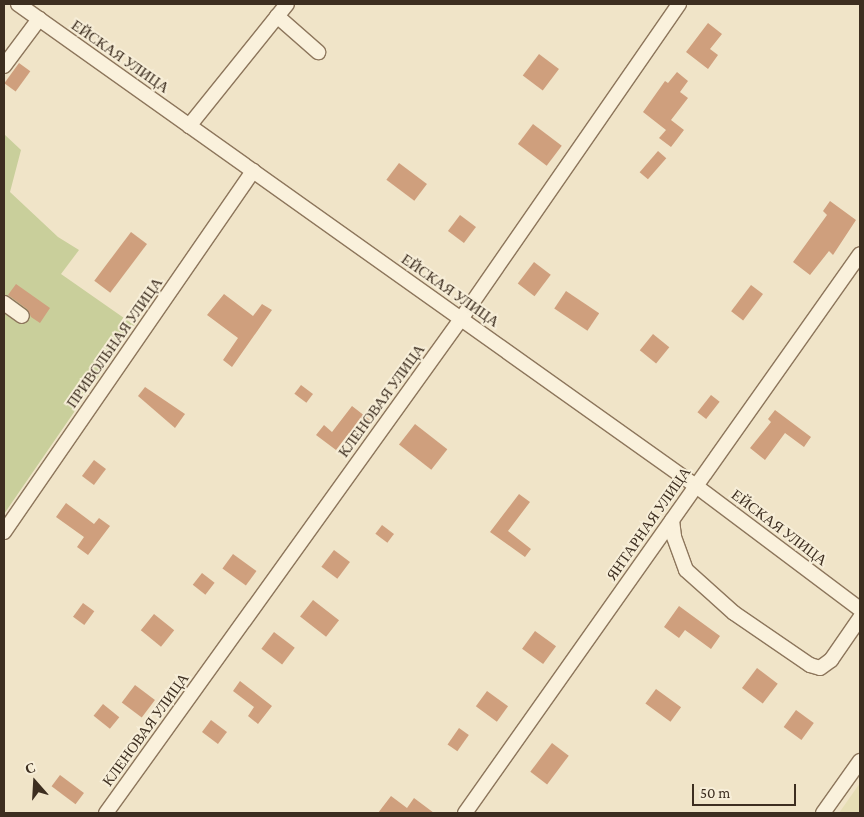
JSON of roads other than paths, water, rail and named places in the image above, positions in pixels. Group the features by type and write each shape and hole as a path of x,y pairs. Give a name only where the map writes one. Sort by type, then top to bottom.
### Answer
{"street":[{"name":"ЕЙСКАЯ УЛИЦА","path":"18,4 696,486 860,609"},
{"path":"188,126 287,4"},
{"name":"КЛЕНОВАЯ УЛИЦА","path":"106,813 461,319 679,4"},
{"path":"278,16 318,52"},
{"path":"4,66 39,19"},
{"name":"ПРИВОЛЬНАЯ УЛИЦА","path":"4,532 253,171"},
{"name":"ЯНТАРНАЯ УЛИЦА","path":"465,813 860,254"},
{"path":"4,303 22,316"},
{"path":"672,520 674,537 686,570 734,613 810,665 820,668 831,660 860,618"},
{"path":"823,813 860,761"}]}
